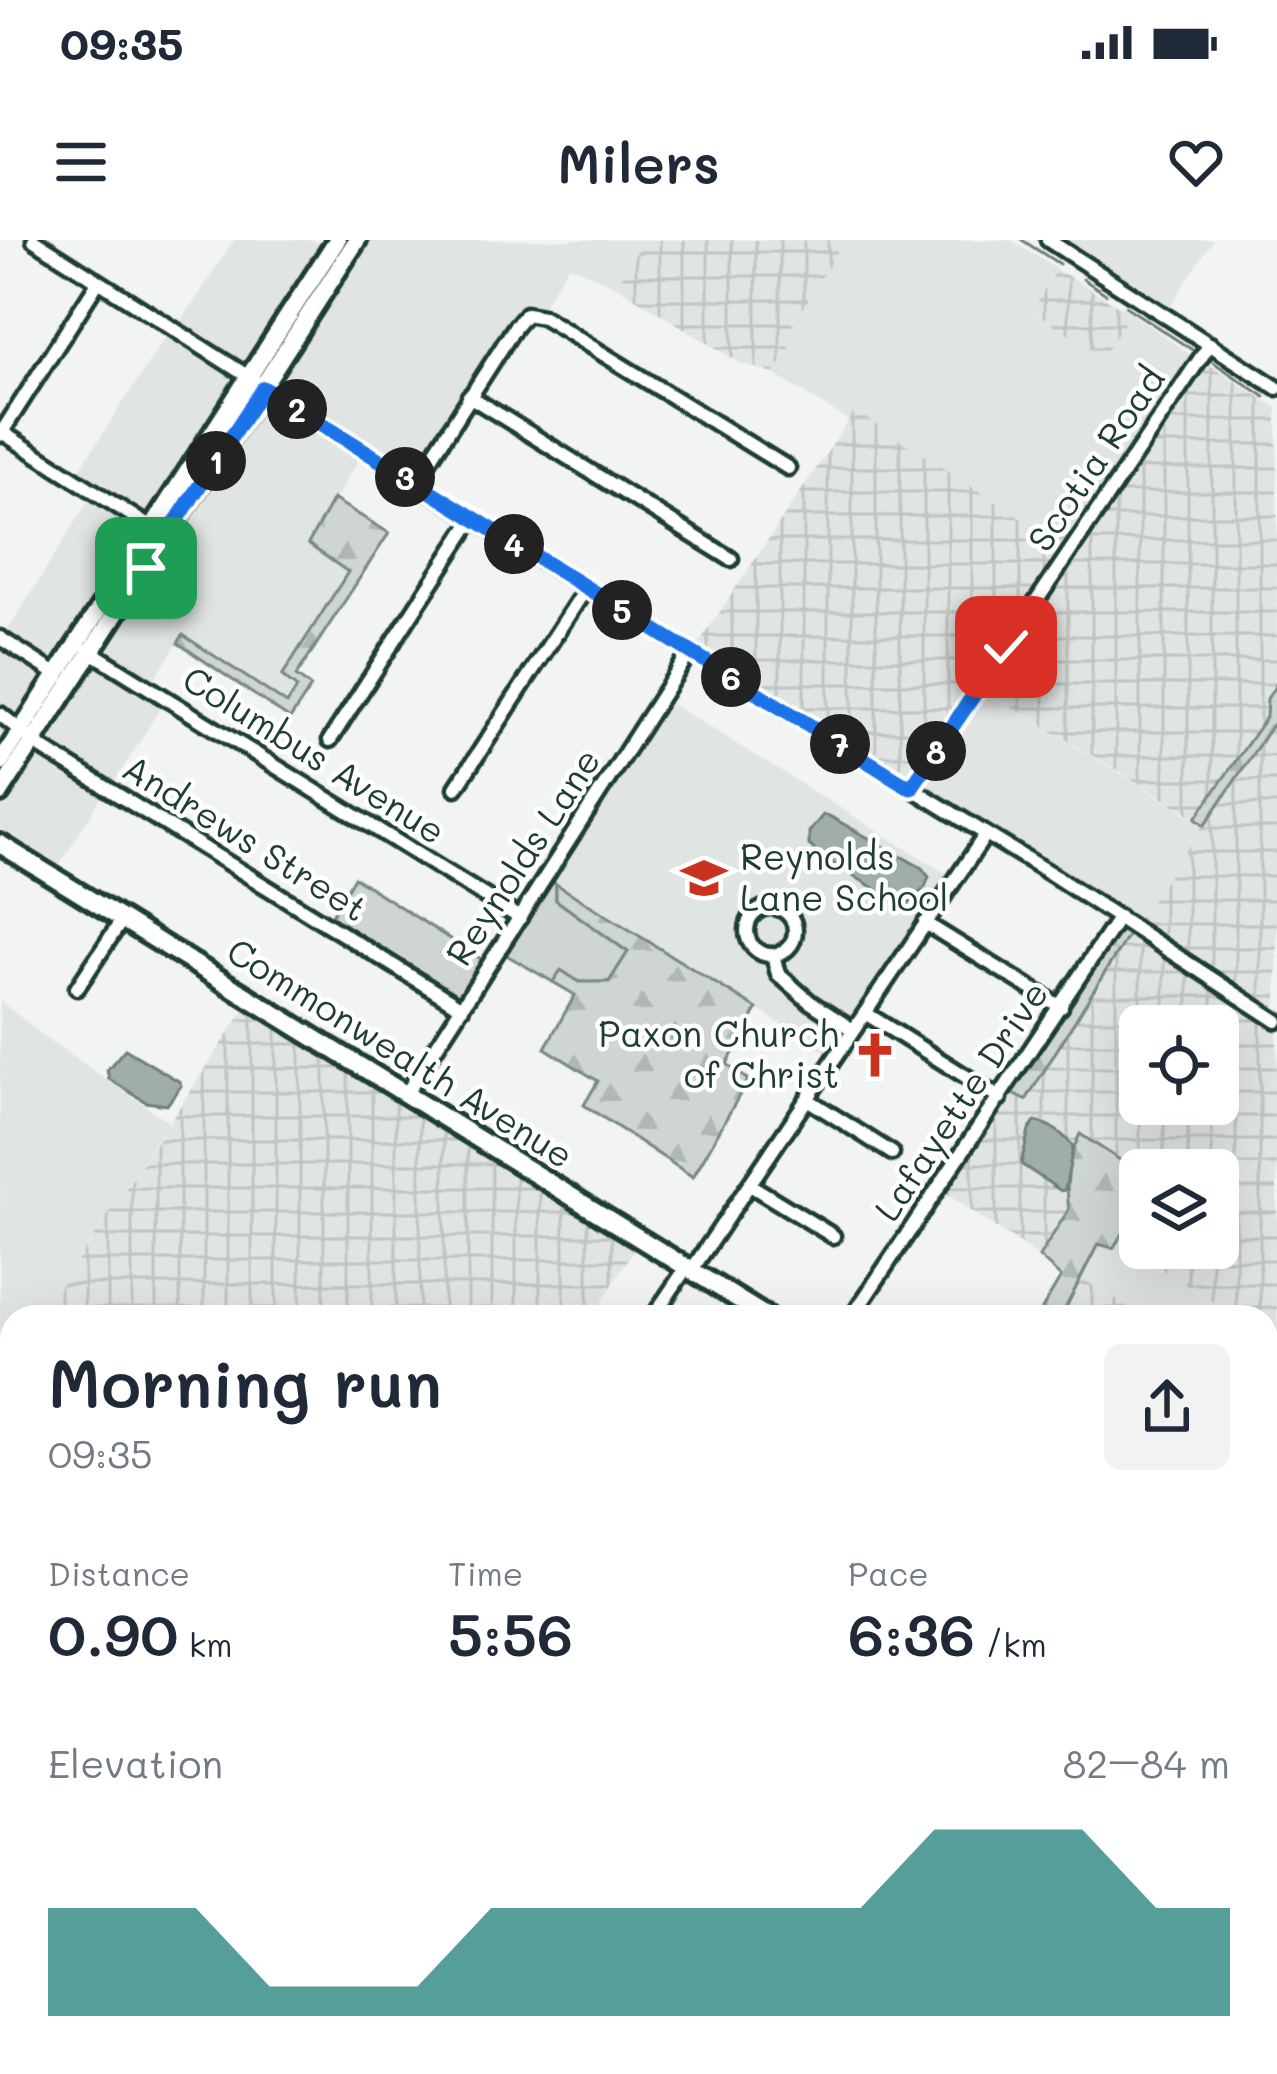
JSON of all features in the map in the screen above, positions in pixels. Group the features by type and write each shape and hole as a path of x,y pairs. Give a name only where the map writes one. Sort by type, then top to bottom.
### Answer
{"main road":[{"path":"256,384 337,240"},
{"path":"0,793 28,735 64,679 256,384 357,240"},
{"path":"0,763 28,735"},
{"name":"Commonwealth Avenue","path":"0,844 748,1305"}],"street":[{"path":"34,240 256,384 1119,917 1277,1021"},
{"path":"1048,240 1277,388"},
{"path":"98,282 1,433 159,533"},
{"path":"415,483 526,314 543,317 788,469"},
{"name":"Scotia Road","path":"911,788 1210,344"},
{"path":"469,396 730,559"},
{"path":"330,740 473,519"},
{"path":"456,788 586,588"},
{"path":"0,638 64,679"},
{"name":"Columbus Avenue","path":"85,648 520,918"},
{"name":"Reynolds Lane","path":"406,1094 690,652"},
{"name":"Andrews Street","path":"0,714 462,1008"},
{"path":"662,1305 750,1185 986,834"},
{"name":"Lafayette Drive","path":"860,1305 1119,917"},
{"path":"77,988 122,920"},
{"path":"925,923 1060,1006"},
{"path":"773,955 778,974 853,1030"},
{"path":"865,1013 1000,1098"},
{"path":"807,1099 892,1153"},
{"path":"750,1185 833,1236"}],"shaded area":[{"path":"234,240 314,240 325,247 244,368 178,327"},
{"path":"367,240 644,240 616,286 569,265 540,310 524,309 428,451 409,467 400,467 276,386"},
{"path":"644,240 844,240 793,325 801,330 774,374 740,363 616,286"},
{"path":"844,240 1011,240 1056,269 1032,310 1103,355 1131,313 1195,358 1072,543 1033,520 1029,524 855,412 849,421 774,374 801,331 792,325"},
{"path":"1057,240 1213,240 1168,310"},
{"path":"1056,269 1131,313 1103,356 1032,310"},
{"path":"169,332 237,383 0,750 0,633 5,635 96,489 76,475"},
{"path":"1204,361 1277,408 1277,683 1267,699 1266,717 1196,818 983,690"},
{"path":"271,401 362,454 309,544 349,572 283,676 298,688 287,705 184,635 150,684 107,656 105,647 265,402"},
{"path":"855,411 1029,523 1032,520 1072,543 923,761 906,775 694,650"},
{"path":"97,665 164,702 112,786 48,744 47,737"},
{"path":"983,690 1205,825 1136,923 923,786 922,780"},
{"name":"Reynolds Lane School","path":"665,700 952,877 832,1056 549,879","holes":["818,819 902,904 825,859 807,839"]},
{"path":"1272,725 1277,728 1277,1006 1272,1010 1136,923"},
{"path":"41,755 105,791 59,866 0,829 0,809 34,757"},
{"path":"823,815 922,868 929,877 925,887 908,905 901,904 825,859 809,845 809,832"},
{"path":"1131,930 1277,1025 1277,1305 1217,1305 1161,1269 1239,1269 1239,1149 1119,1149 1119,1159 1081,1135 1073,1147 1042,1122 1035,1122 1021,1164 1065,1190 1069,1209 1039,1257 943,1192 1009,1092 1027,1099"},
{"path":"0,1001 169,1122 48,1305 0,1305"},
{"path":"247,1006 636,1246 600,1305 48,1305"},
{"path":"125,1049 180,1082 167,1105 146,1102 109,1079 107,1070"},
{"path":"1035,1122 1056,1130 1073,1147 1065,1190 1021,1164"},
{"path":"1119,1242 1119,1269 1161,1269 1217,1305 1126,1305 1081,1278 1098,1244 1113,1248"},
{"path":"1081,1278 1126,1305 1067,1305"}],"green space":[{"path":"333,499 389,533 296,676 311,687 290,719 178,643 183,635 287,704 297,688 282,676 348,572 308,544"},
{"path":"1277,683 1277,728 1272,725 1205,825 1196,818 1266,717 1267,699"},
{"path":"354,877 487,963 464,998 329,920"},
{"path":"549,879 556,884 556,900 628,952 609,982 579,982 561,971 553,982 503,953"},
{"path":"556,884 757,1009 727,1064 748,1080 693,1177 584,1105 598,1081 545,1048 575,995 553,982 561,970 579,982 609,982 628,952 556,900"},
{"path":"1117,929 1128,935 1026,1100 1009,1092 1112,932"},
{"path":"1080,1134 1119,1159 1119,1239 1113,1248 1098,1244 1067,1305 1044,1305 1061,1277 1039,1257 1069,1209 1068,1171"}],"waterway":[{"path":"1022,240 1059,264"},
{"path":"1083,279 1106,294"},
{"path":"1125,306 1194,351"},
{"path":"1210,360 1265,397"}],"place":[{"name":"Reynolds Lane School","path":"704,878"},
{"name":"Paxon Church of Christ","path":"875,1055"}],"route":[{"path":"146,568 263,388 911,788 1006,647"}]}
